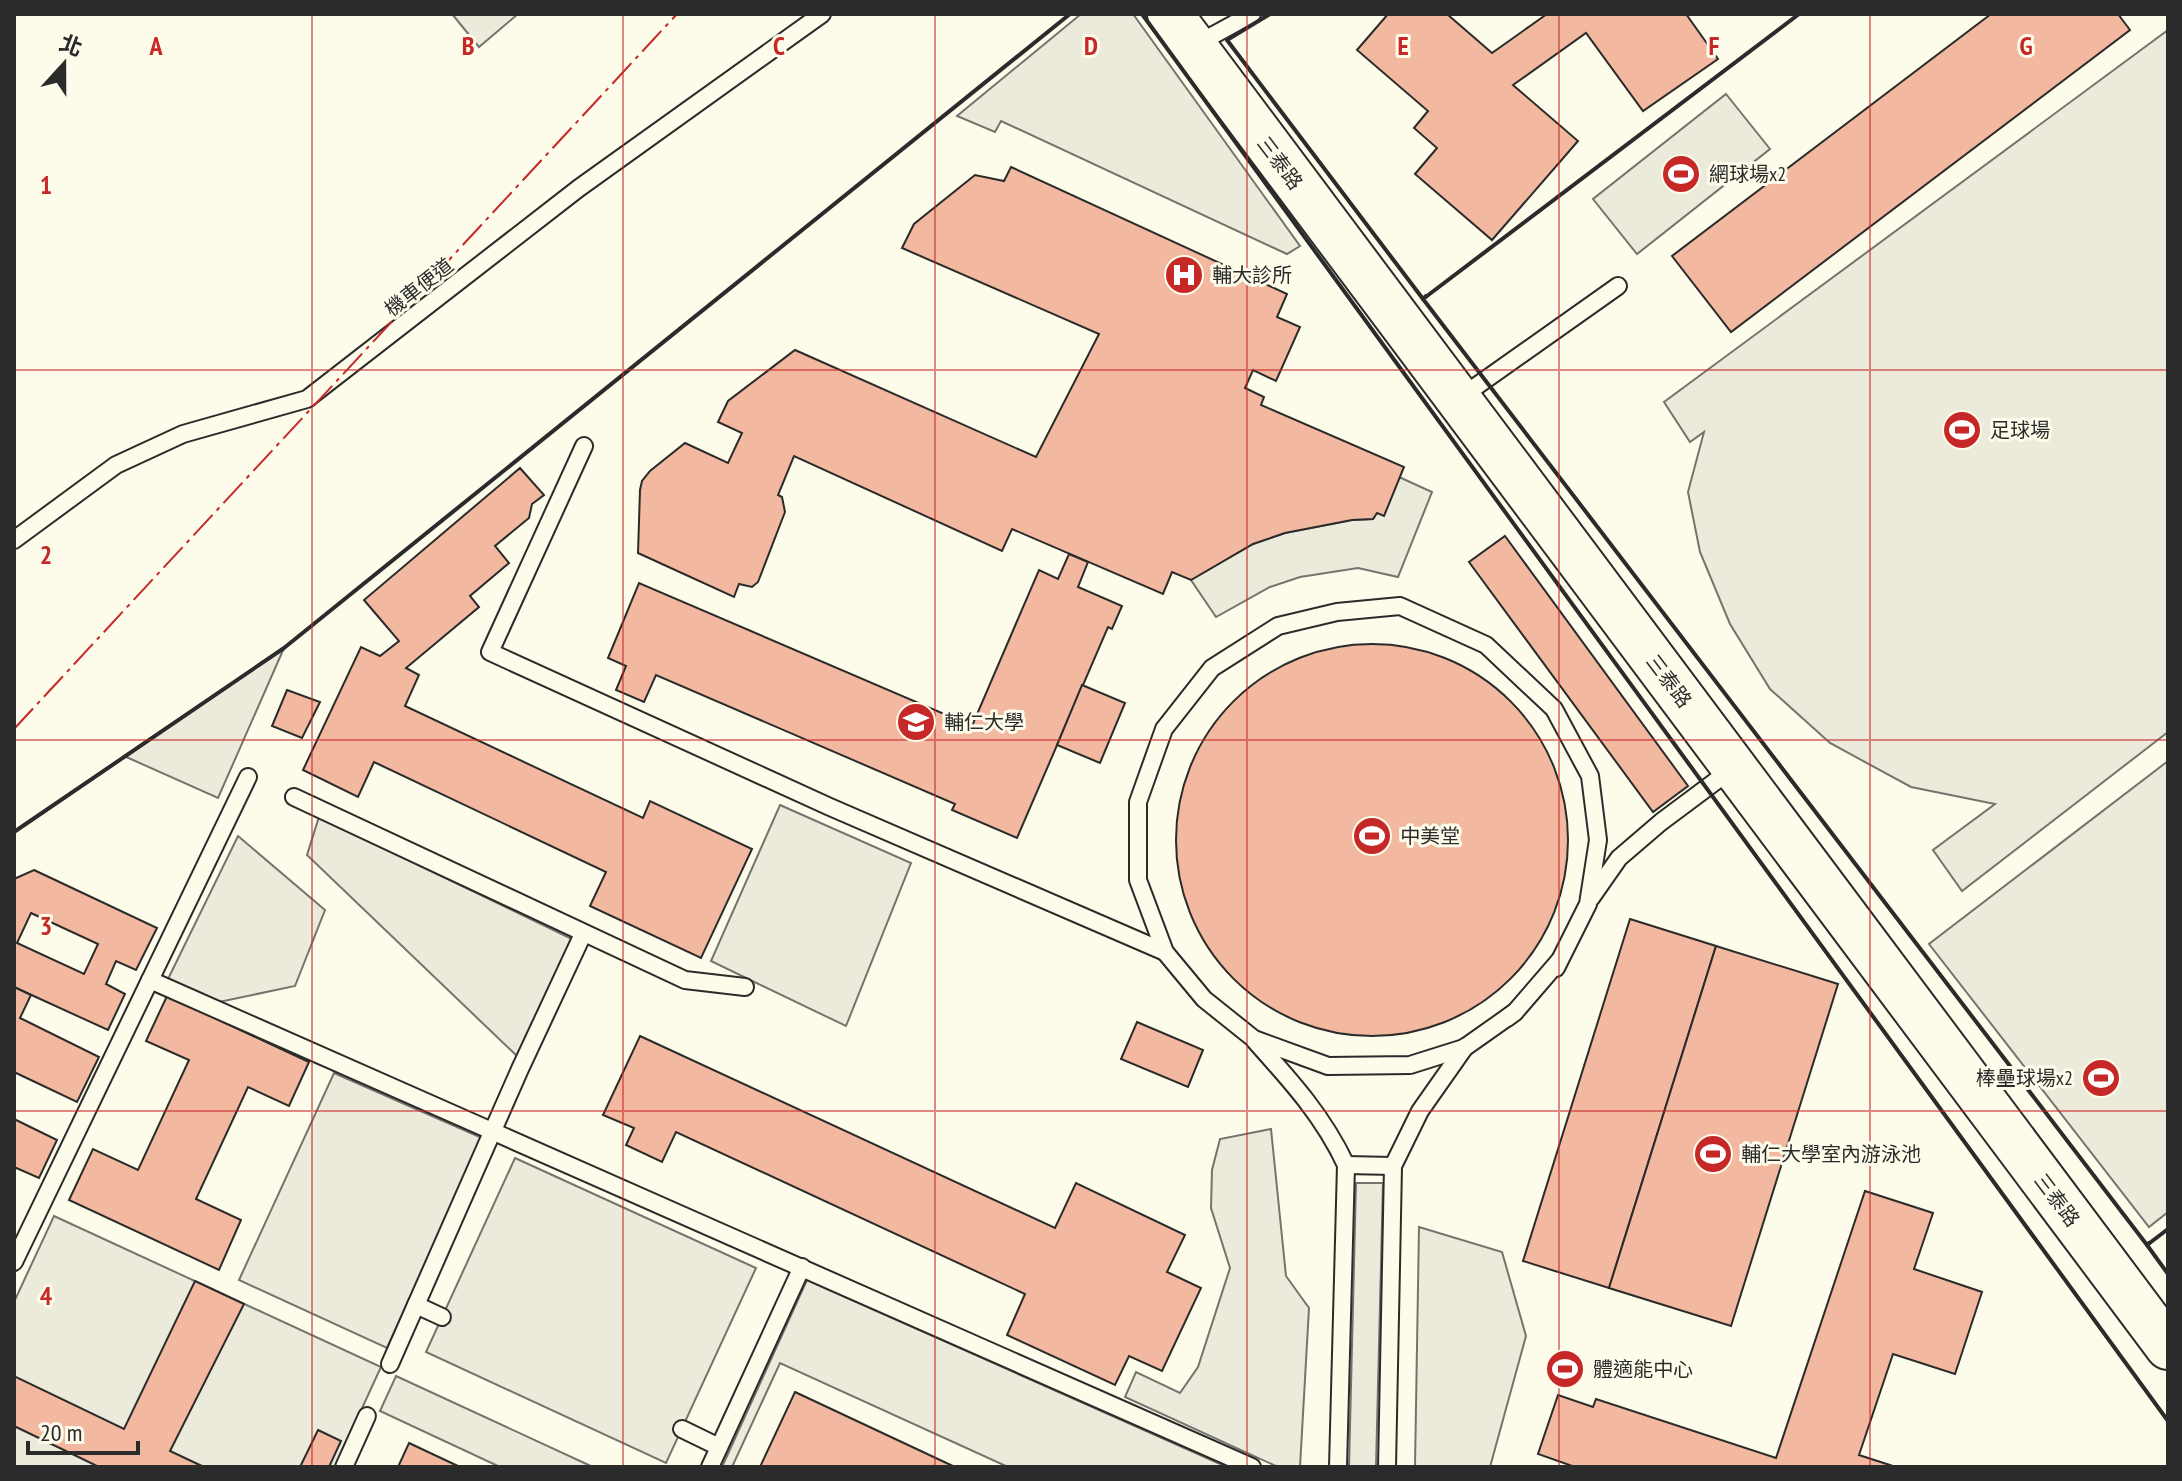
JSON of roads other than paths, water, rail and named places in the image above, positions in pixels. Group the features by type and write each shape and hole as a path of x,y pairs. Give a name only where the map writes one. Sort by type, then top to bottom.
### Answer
{"street":[{"name":"三泰路","path":"1182,30 2168,1347"}],"lane":[{"name":"機車便道","path":"14,540 116,465 183,434 307,399 579,188 822,14"},
{"path":"1182,30 1252,14"},
{"path":"1459,398 1618,286"},
{"path":"584,446 490,652 830,807 1165,952"},
{"path":"1338,1467 1346,1165 1335,1141 1307,1099 1254,1039 1204,999 1165,952 1138,880 1138,802 1164,729 1212,668 1278,626 1337,612 1400,606 1486,645 1554,709 1590,776 1598,840 1588,904"},
{"path":"1254,1039 1328,1066 1410,1065 1464,1048 1515,1012 1556,968 1588,904 1619,858 1661,822 1734,768"},
{"path":"14,1262 248,777"},
{"path":"294,797 685,980 745,987"},
{"path":"822,823 830,807"},
{"path":"871,845 878,828"},
{"path":"390,1364 583,934"},
{"path":"150,980 493,1131 592,1184 679,1223 802,1267 1252,1467"},
{"path":"1387,1467 1393,1166 1420,1111 1464,1048"},
{"path":"1346,1165 1393,1166"},
{"path":"710,1467 802,1267"},
{"path":"416,1305 442,1317"},
{"path":"344,1467 367,1416"},
{"path":"682,1429 719,1447"}],"place":[{"name":"網球場x2","path":"1681,174"},
{"name":"輔大診所","path":"1184,275"},
{"name":"足球場","path":"1962,430"},
{"name":"輔仁大學","path":"916,722"},
{"name":"中美堂","path":"1372,836"},
{"name":"棒壘球場x2","path":"2101,1078"},
{"name":"輔仁大學室內游泳池","path":"1713,1154"},
{"name":"體適能中心","path":"1565,1369"}]}
